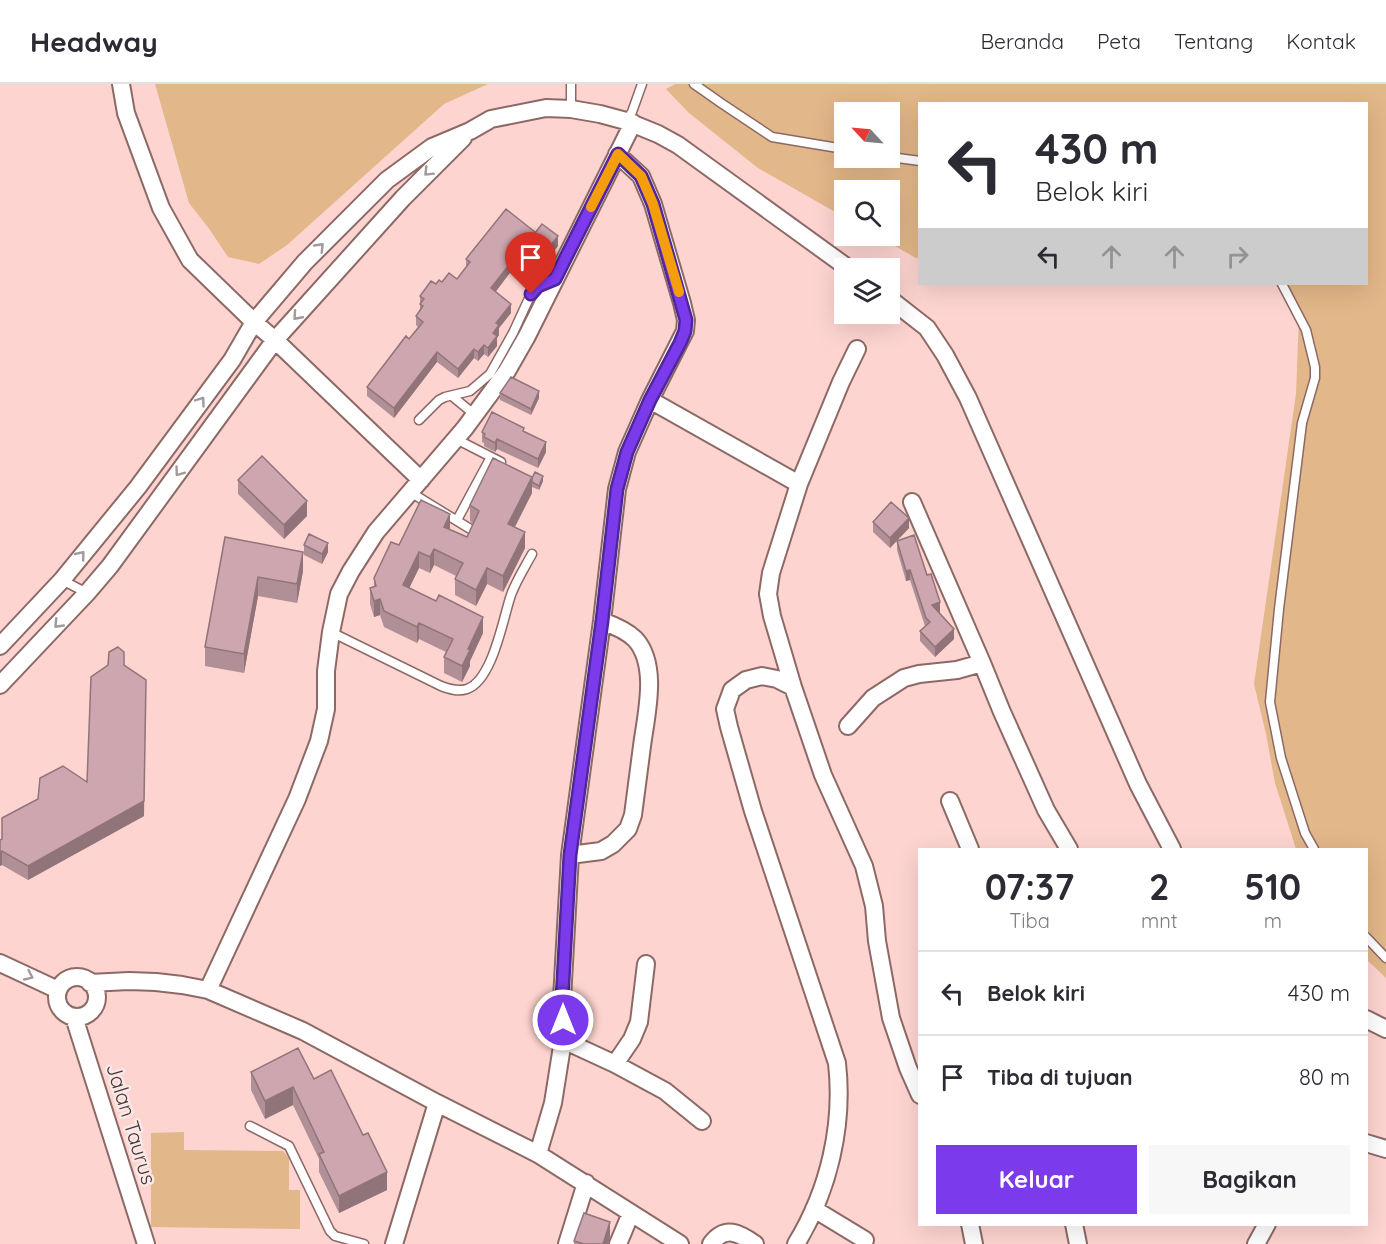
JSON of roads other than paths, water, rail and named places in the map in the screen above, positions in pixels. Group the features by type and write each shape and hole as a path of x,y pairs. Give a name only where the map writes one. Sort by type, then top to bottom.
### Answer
{"street":[{"path":"121,84 126,113 161,208 190,260 275,340 415,486"},
{"path":"0,646 62,580 138,487 232,360 254,322 305,262 387,180 432,147 470,131 491,119 546,108 571,109 629,122 678,145 834,258"},
{"path":"208,990 297,799 319,741 326,709 326,671 331,632 339,594 376,532 456,439 507,371 618,154 629,122"},
{"path":"2,678 87,593 117,557 275,340 403,198 470,131"},
{"path":"538,1154 553,1103 563,1040 562,999 570,855 602,621 617,489 627,452 650,400 680,343 685,331 686,320 653,204 641,176 618,154"},
{"path":"900,306 927,328 945,355 968,399 1138,784 1171,848"},
{"path":"857,349 799,484 771,573 768,594 772,616 793,687 824,775 864,866 874,906 891,1018 918,1090"},
{"path":"650,400 799,484"},
{"path":"912,502 1046,810 1068,848"},
{"path":"570,855 601,851 613,844 628,830 633,815 649,694 648,666 642,649 634,638 622,629 602,621"},
{"path":"848,726 873,698 904,678 957,670 982,663"},
{"path":"793,687 777,679 762,676 746,680 732,690 725,709 753,811 837,1063 839,1099 834,1143 822,1192 796,1244"},
{"path":"950,801 970,848"},
{"path":"0,963 58,990"},
{"path":"615,1064 634,1035 639,1022 646,964"},
{"path":"75,977 85,979 96,993 95,1006 86,1015 74,1017 67,1015 58,1004 58,990 66,980 75,977"},
{"path":"90,983 156,982 208,990 303,1031 538,1154 680,1244"},
{"name":"Jalan Taurus","path":"74,1017 146,1244"},
{"path":"1368,1020 1386,1029"},
{"path":"563,1040 665,1091 702,1121"},
{"path":"394,1244 437,1103"},
{"path":"1368,1144 1386,1149"},
{"path":"567,1244 586,1183"},
{"path":"814,1209 865,1240"},
{"path":"618,1244 631,1212"},
{"path":"970,1226 974,1244"},
{"path":"1074,1226 1078,1244"},
{"path":"1256,1244 1266,1226"},
{"path":"711,1244 721,1234 732,1233 742,1235 755,1244"}],"lane":[{"path":"571,84 571,109"},
{"path":"629,122 642,84"},
{"path":"694,84 772,137 834,147"},
{"path":"900,158 918,161"},
{"path":"419,420 439,400 470,392 490,374 531,294 538,286 555,279"},
{"path":"1283,285 1306,330 1315,367 1315,378 1302,423 1292,495 1270,702 1281,758 1305,833 1313,848"},
{"path":"452,396 475,415"},
{"path":"456,439 510,467"},
{"path":"456,520 491,457"},
{"path":"415,486 456,520 472,530"},
{"path":"331,632 441,686 454,690 468,688 479,681 500,639 510,597 532,554"},
{"path":"62,580 87,593"},
{"path":"1368,939 1386,958"},
{"path":"250,1126 289,1146 330,1232 364,1244"}]}
